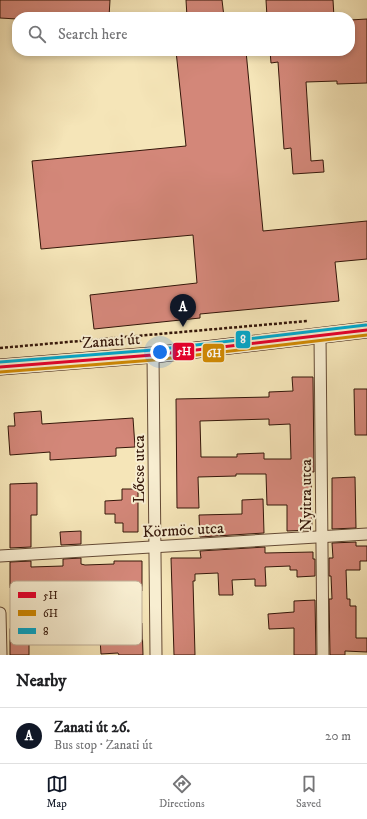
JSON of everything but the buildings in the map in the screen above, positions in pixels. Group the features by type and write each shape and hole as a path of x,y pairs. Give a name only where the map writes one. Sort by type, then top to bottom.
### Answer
{"street":[{"name":"Zanati út","path":"0,367 153,355 367,330"},
{"name":"Nyitra utca","path":"320,336 323,655"},
{"name":"Lőcse utca","path":"153,355 156,655"},
{"name":"Körmöc utca","path":"0,556 367,534"},
{"path":"0,613 1,655"}],"path":[{"path":"0,348 312,321"}],"transit line":[{"name":"8","path":"0,362 153,350 366,325"},
{"name":"5H","path":"0,367 153,355 367,330"},
{"name":"6H","path":"0,372 154,360 367,335"}],"place":[{"name":"Zanati út 26.","path":"183,327"}]}
